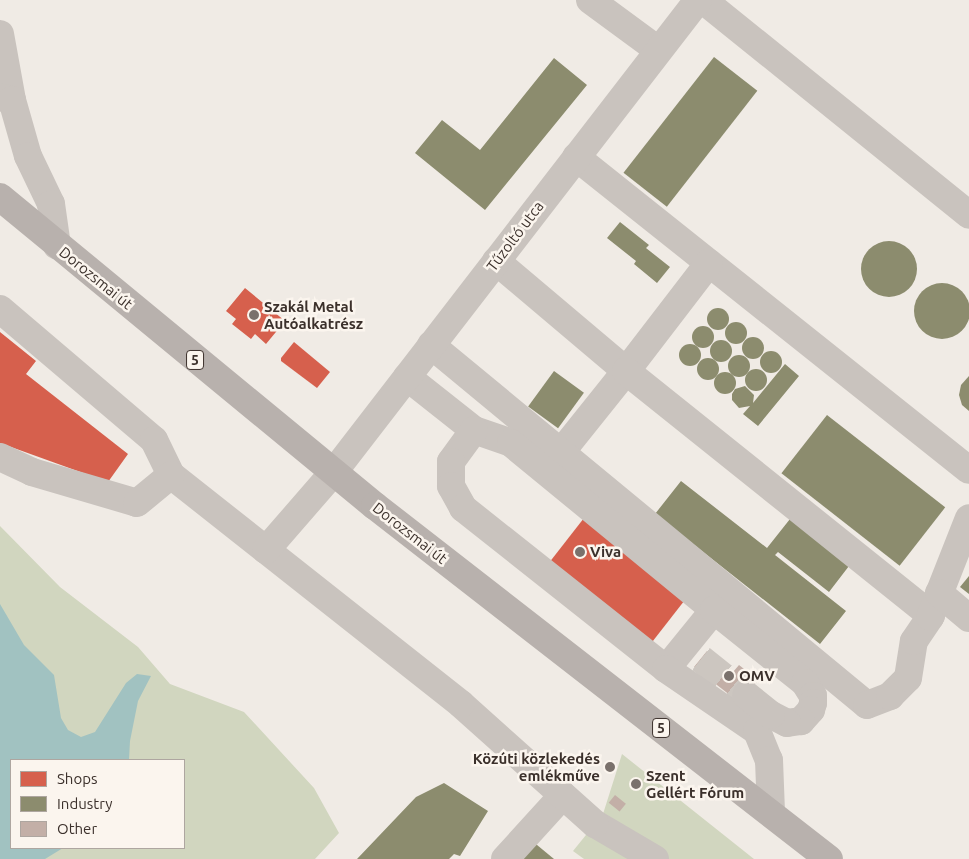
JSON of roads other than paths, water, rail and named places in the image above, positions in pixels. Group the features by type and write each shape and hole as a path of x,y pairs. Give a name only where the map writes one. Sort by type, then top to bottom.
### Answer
{"main road":[{"name":"Dorozsmai út","path":"0,197 333,473 829,859"}],"street":[{"path":"590,0 658,50"},
{"name":"Tűzoltó utca","path":"266,550 333,473 698,0"},
{"path":"703,0 969,215"},
{"path":"0,34 8,115 51,204 58,246"},
{"path":"576,157 969,470"},
{"path":"496,261 626,371 935,604 969,618"},
{"path":"561,452 709,263"},
{"path":"0,309 154,440 171,475 461,704 595,824 656,859"},
{"path":"431,345 867,706 890,696 908,678 914,641 935,604 969,518"},
{"path":"407,377 474,430 511,443 805,683 813,696 813,703 811,710 801,721 787,723 771,715 746,695"},
{"path":"474,430 451,462 450,486 463,508 666,670 757,731 769,760 771,813"},
{"path":"0,457 32,472 137,503 171,475"},
{"path":"666,670 693,653 714,610"},
{"path":"505,859 563,795"}],"water":[{"path":"0,604 24,645 54,675 61,718 68,730 81,737 95,732 126,683 137,674 151,676 138,701 130,741 129,759 10,759 10,849 61,849 45,859 0,859"}],"tunnel":[{"path":"701,659 746,695"}],"place":[{"name":"Szakál Metal Autóalkatrész","path":"254,315"},
{"name":"Viva","path":"580,552"},
{"name":"OMV","path":"729,676"},
{"name":"Közúti közlekedés emlékműve","path":"610,767"},
{"name":"Szent Gellért Fórum","path":"636,784"}]}
